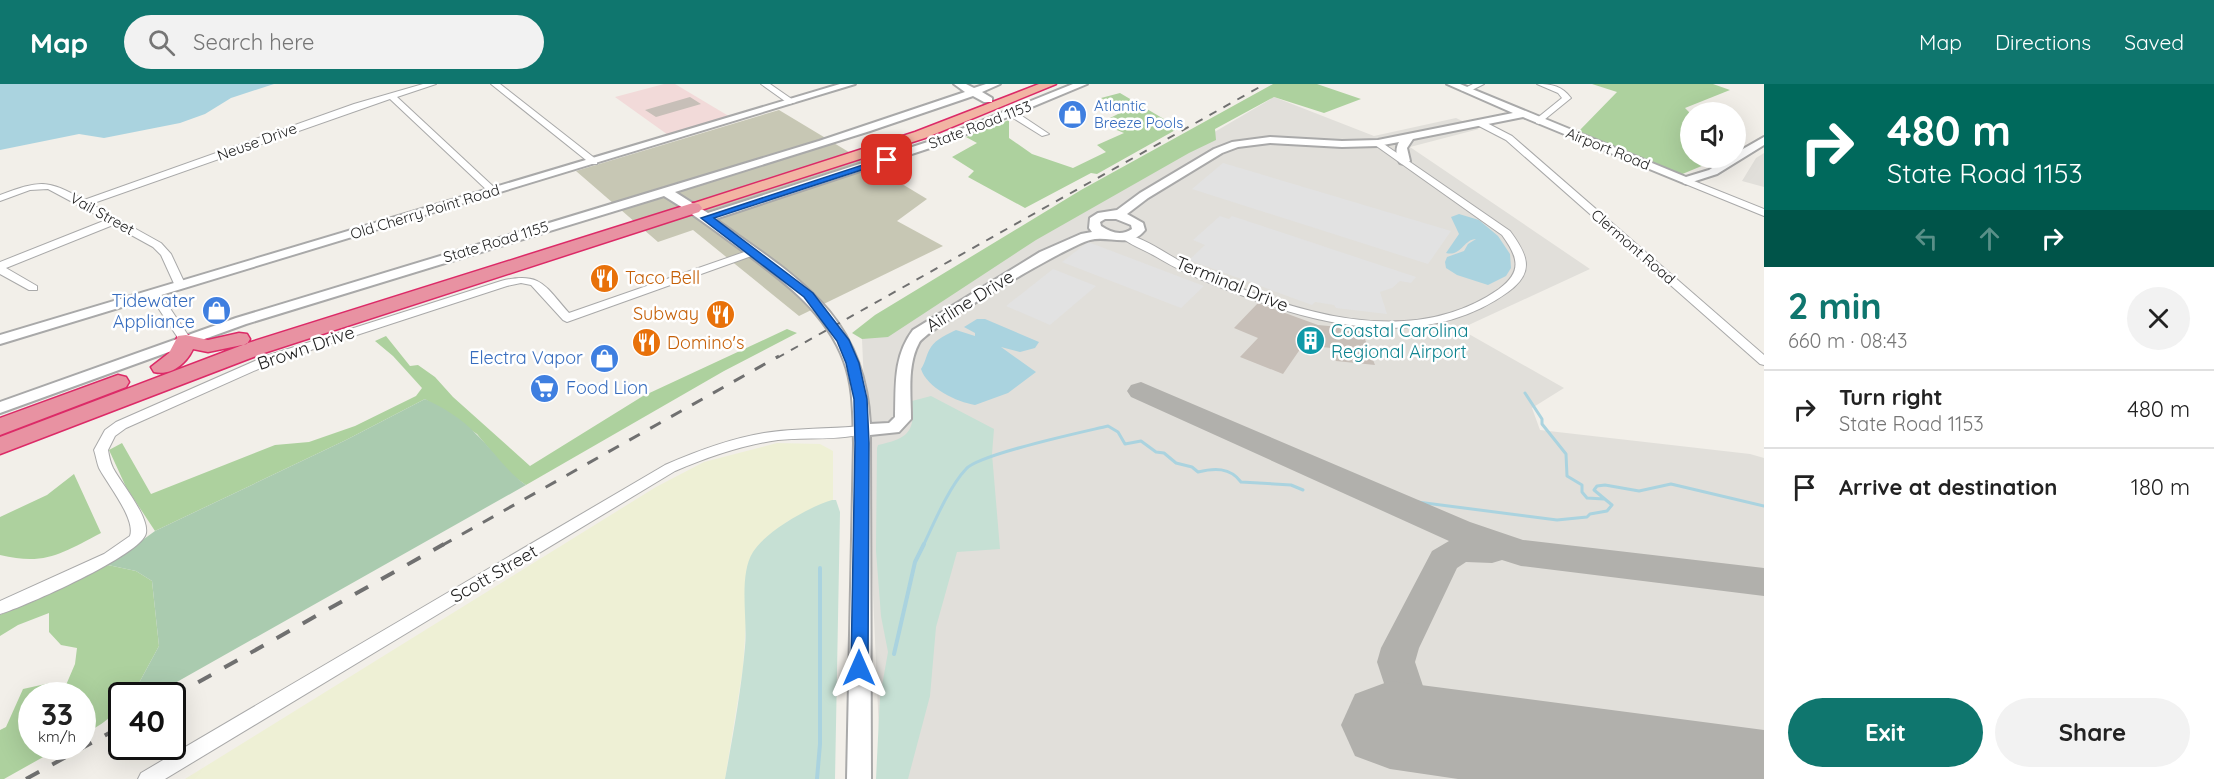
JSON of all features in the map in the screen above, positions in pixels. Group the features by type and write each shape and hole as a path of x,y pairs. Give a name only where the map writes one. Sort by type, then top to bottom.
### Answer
{"highway":[{"path":"993,103 1027,84"},
{"path":"0,427 168,373 241,346 687,204 920,135 993,103 1050,84"},
{"path":"168,373 186,341 208,346 241,346"},
{"path":"0,446 168,373 223,378 241,346"}],"street":[{"name":"Neuse Drive","path":"83,204 390,94 432,84"},
{"path":"495,84 594,162"},
{"path":"765,84 792,102"},
{"name":"Old Cherry Point Road","path":"0,340 850,84"},
{"path":"959,84 1045,134"},
{"name":"State Road 1155","path":"0,408 332,291 687,204 873,128 995,84"},
{"name":"State Road 1153","path":"687,204 887,160 1012,114 1082,84"},
{"name":"Airport Road","path":"1452,84 1764,213"},
{"path":"1466,90 1480,84"},
{"path":"1539,121 1566,98 1561,91 1541,84"},
{"path":"390,94 494,192"},
{"path":"1438,131 1443,127 1482,116 1486,109 1481,97"},
{"name":"Terminal Drive","path":"1098,229 1097,218 1126,212 1148,192 1154,191 1218,151 1236,144 1287,139 1342,144 1377,143 1522,114"},
{"name":"Clermont Road","path":"1495,120 1503,133 1764,361"},
{"name":"Clermont Road","path":"1480,123 1503,133"},
{"path":"1404,160 1400,151 1401,146 1409,137"},
{"path":"1686,181 1713,172 1764,140"},
{"name":"Terminal Drive","path":"1044,255 1098,229 1126,237 1201,275 1306,314 1390,324 1431,322 1471,310 1495,297 1518,277 1522,264 1518,249 1506,234 1487,218 1377,143"},
{"name":"Vail Street","path":"0,198 46,184 162,249 172,265 180,286"},
{"name":"Terminal Drive","path":"1126,237 1133,236 1139,230 1133,220 1133,214 1155,194 1154,191"},
{"path":"687,204 808,295 843,340 858,381 862,430 859,779"},
{"path":"1116,215 1133,220"},
{"path":"0,267 113,221"},
{"name":"Brown Drive","path":"0,608 109,558 135,540 139,526 105,466 101,450 110,433 134,417 223,378 311,345 514,281 535,282 567,318 753,252"},
{"name":"Airline Drive","path":"862,430 893,428 903,419 905,359 907,348 918,333 1044,255"},
{"path":"0,267 33,288"},
{"path":"155,294 186,341"},
{"name":"Scott Street","path":"148,779 670,468 720,447 777,436 833,434 862,430"}],"shaded area":[{"path":"664,84 675,84 732,118 671,137 615,97"},
{"name":"Coastal Carolina Regional Airport","path":"1274,97 1374,136 1456,118 1479,129 1410,147 1590,269 1460,329 1564,388 1532,408 1540,430 1750,454 1764,458 1764,779 881,779 862,339"},
{"path":"779,110 927,199 897,221 943,246 799,316 693,230 658,242 576,171"},
{"path":"1764,153 1764,187 1742,181 1756,158"},
{"path":"1223,163 1451,231 1428,264 1192,189"},
{"path":"1220,216 1229,219 1232,216 1416,277 1411,283 1400,281 1392,288 1380,292 1387,314 1336,308 1334,305 1315,302 1312,305 1189,260 1205,245 1193,240"},
{"path":"1088,242 1204,286 1181,308 1062,262"},
{"path":"1053,269 1096,286 1050,325 1006,306"},
{"path":"931,396 994,429 992,454 1000,549 957,552 936,627 930,696 908,779 876,779 880,697 888,652 881,616 876,551 877,448 878,445 897,440 908,432 912,420 912,401"},
{"path":"777,443 820,444 833,451 833,500 788,521 760,544 750,559 743,668 725,779 185,779 656,487 704,462"},
{"path":"836,500 840,512 835,779 725,779 746,636 745,585 748,562 759,544 778,528 800,514"}],"green space":[{"path":"1273,84 1317,84 1361,99 1324,113 1274,97 1215,129 1216,140 1036,240 888,337 862,339 852,333 875,315 1081,190"},
{"path":"1592,84 1713,84 1730,90 1700,102 1680,102 1680,168 1697,168 1680,175 1579,131 1617,92"},
{"path":"1120,93 1179,128 1097,174 1091,173 1025,208 968,177 974,171 952,157 977,143 966,137 1009,120 1009,138 1032,154 1073,168 1106,152 1097,145 1124,133 1100,123 1124,111 1101,98"},
{"path":"787,329 797,333 724,371 526,485 510,474 477,434 425,399 346,440 155,531 126,487 109,450 122,443 151,494 275,445 309,442 355,426 416,396 422,388 393,356 375,341 386,336 410,366 418,365 435,377 453,397 530,466 643,396"},
{"path":"425,399 464,423 512,474 526,485 177,682 140,682 159,646 152,581 136,571 108,565 155,531 346,440"},
{"path":"74,474 101,533 53,556 30,559 0,555 0,517 47,495"},
{"path":"108,565 136,571 152,581 159,646 140,682 108,682 108,718 96,727 96,682 67,682 75,664 77,648 61,645 49,632 49,613 18,625 0,636 0,615"},
{"path":"18,700 18,760 38,760 0,779 0,730 6,727"}],"water":[{"path":"0,84 274,84 231,98 205,114 180,123 104,138 79,134 0,150"},
{"path":"1459,214 1479,220 1498,236 1510,254 1511,268 1506,276 1488,285 1457,275 1446,268 1447,257 1464,251 1468,244 1476,239 1451,254 1446,253 1459,234 1451,217"},
{"path":"977,319 985,319 1039,342 1035,348 1020,352 1001,347 1036,372 1008,393 975,405 960,401 936,388 924,376 921,369 931,347 942,337 956,330 975,336 975,333 964,327"}],"building":[{"path":"690,97 701,104 656,117 645,110"},
{"name":"Taco Bell","path":"605,269 618,282 603,288 590,274"},
{"name":"Coastal Carolina Regional Airport","path":"1258,303 1318,325 1361,329 1375,365 1336,361 1331,348 1303,345 1283,374 1240,357 1258,338 1234,328"}],"waterway":[{"path":"1525,393 1542,419 1542,424 1566,454 1567,476 1582,485 1582,492 1587,498 1604,499"},
{"path":"923,546 954,485 966,469 975,463 1032,444 1108,426 1118,432 1125,444 1141,441 1156,452 1164,453 1176,463 1192,467 1198,472 1227,471 1241,482 1291,485 1303,490"},
{"path":"1402,500 1557,520 1587,517 1590,514 1607,511 1612,505 1594,490 1597,486 1605,485 1639,491 1671,484 1764,506"},
{"path":"894,654 915,562 923,546"},
{"path":"817,779 820,744 820,568"}],"taxiway":[{"path":"1141,391 1458,531 1521,553 1764,582"},
{"path":"1417,728 1396,662 1400,648 1444,560 1461,550 1492,550"},
{"path":"1516,742 1528,779"}],"runway":[{"path":"1390,725 1764,778"}],"railway":[{"path":"777,358 1265,84"},
{"path":"441,546 779,356"},
{"path":"186,689 444,544"},
{"path":"26,779 108,734"}],"place":[{"name":"Atlantic Breeze Pools","path":"1073,115"},
{"name":"Taco Bell","path":"604,278"},
{"name":"Tidewater Appliance","path":"216,311"},
{"name":"Subway","path":"720,314"},
{"name":"Coastal Carolina Regional Airport","path":"1310,341"},
{"name":"Domino's","path":"646,343"},
{"name":"Electra Vapor","path":"604,358"},
{"name":"Food Lion","path":"545,388"}],"route":[{"path":"859,668 862,443 861,399 853,363 843,340 808,295 706,218 887,160"}]}
